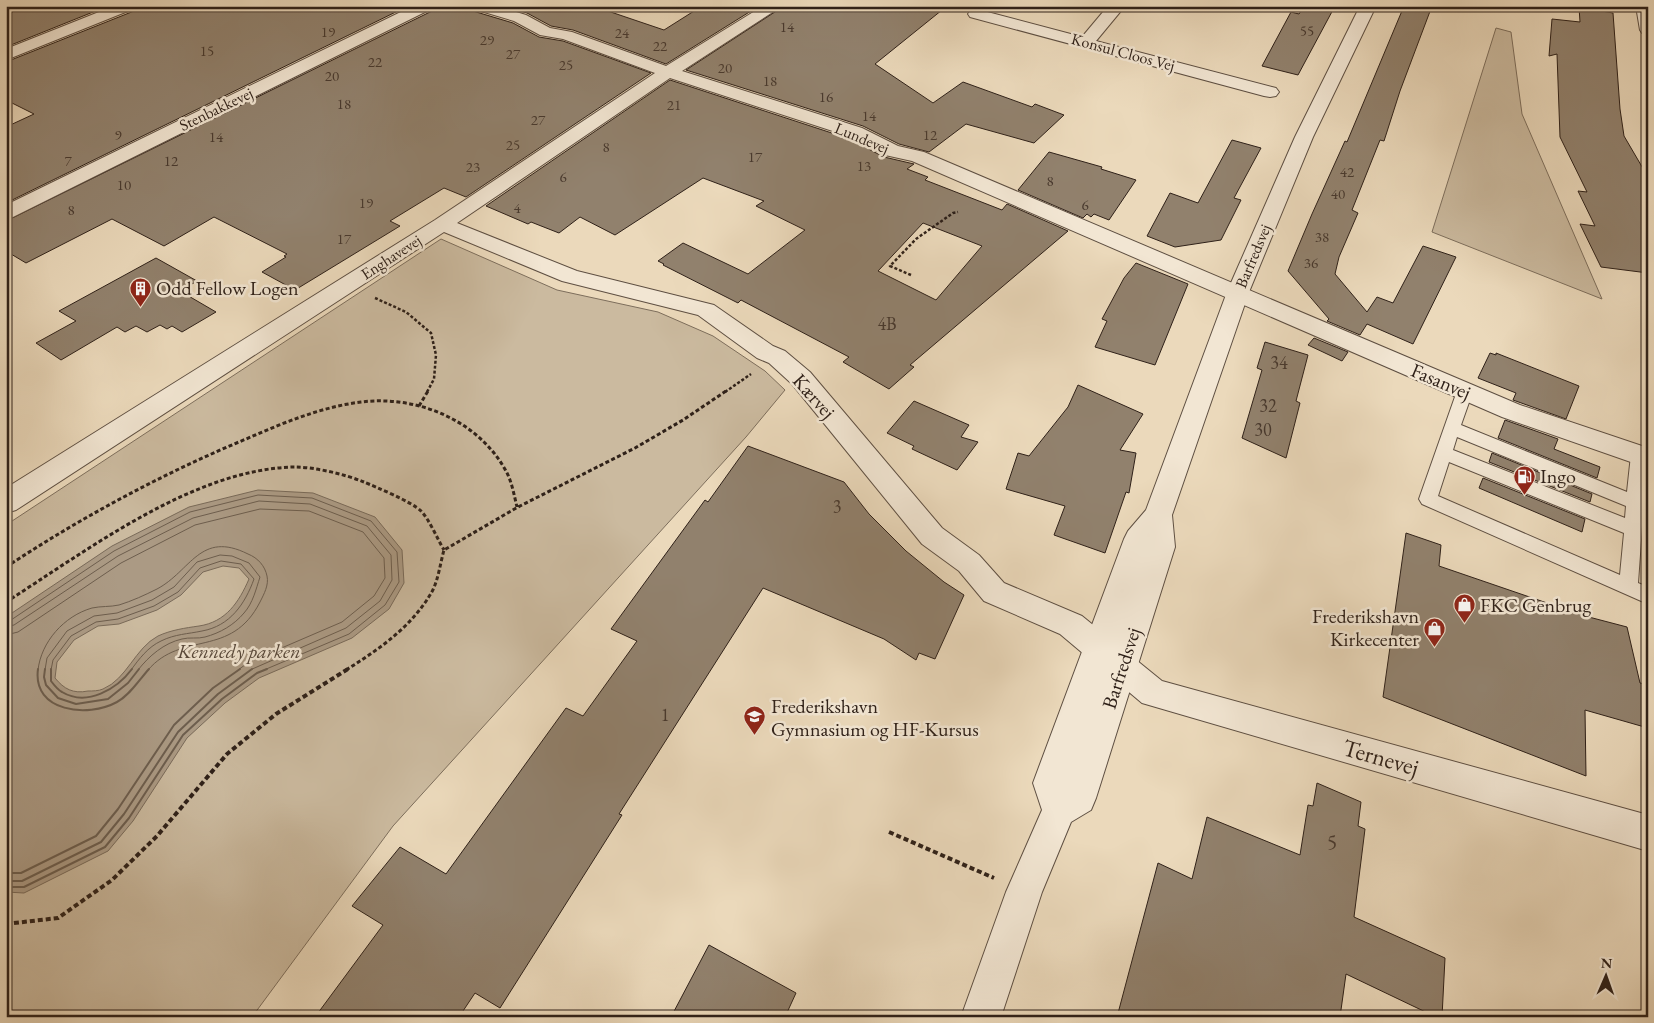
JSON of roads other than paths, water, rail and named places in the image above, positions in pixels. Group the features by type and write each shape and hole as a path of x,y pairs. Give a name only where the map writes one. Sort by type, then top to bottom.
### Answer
{"street":[{"path":"6,55 128,6"},
{"name":"Stenbakkevej","path":"6,213 426,6"},
{"name":"Lundevej","path":"479,6 520,18 546,32 566,35 668,72 855,132 892,151 917,156 1238,292"},
{"name":"Enghavevej","path":"6,502 442,224 668,72 774,6"},
{"path":"1086,42 1117,6"},
{"name":"Barfredsvej","path":"981,1017 1024,892 1059,810 1079,798 1110,658 1162,547 1158,515 1238,292 1304,136 1368,6"},
{"path":"1644,6 1648,30"},
{"name":"Konsul Cloos Vej","path":"976,14 1270,92"},
{"name":"Kærvej","path":"442,224 570,276 706,310 765,352 777,357 801,378 932,536 969,563 994,592 1071,625 1110,658"},
{"name":"Fasanvej","path":"1238,292 1511,411 1643,457"},
{"name":"Ternevej","path":"1110,658 1153,693 1648,832"}],"lane":[{"path":"1465,391 1428,500 1648,596"},
{"path":"1452,428 1640,498"},
{"path":"1444,453 1633,530"},
{"path":"1628,587 1633,530 1640,498 1643,457"}],"water":[{"path":"258,490 313,493 375,517 402,550 404,583 389,609 352,638 259,678 225,703 187,738 133,821 108,851 24,893 6,892 6,617 112,546 189,507","holes":["223,566 239,568 249,579 241,595 230,610 208,624 158,636 143,648 118,678 103,689 73,691 65,688 55,678 57,662 74,640 98,626 119,624 157,610 181,595 203,572"]}],"place":[{"name":"Odd Fellow Logen","path":"140,307"},
{"name":"Ingo","path":"1524,495"},
{"name":"FKC Genbrug","path":"1464,624"},
{"name":"Frederikshavn Kirkecenter","path":"1435,647"},
{"name":"Frederikshavn Gymnasium og HF-Kursus","path":"755,736"}],"park label":[{"name":"Kennedy parken","path":"239,651"}]}
